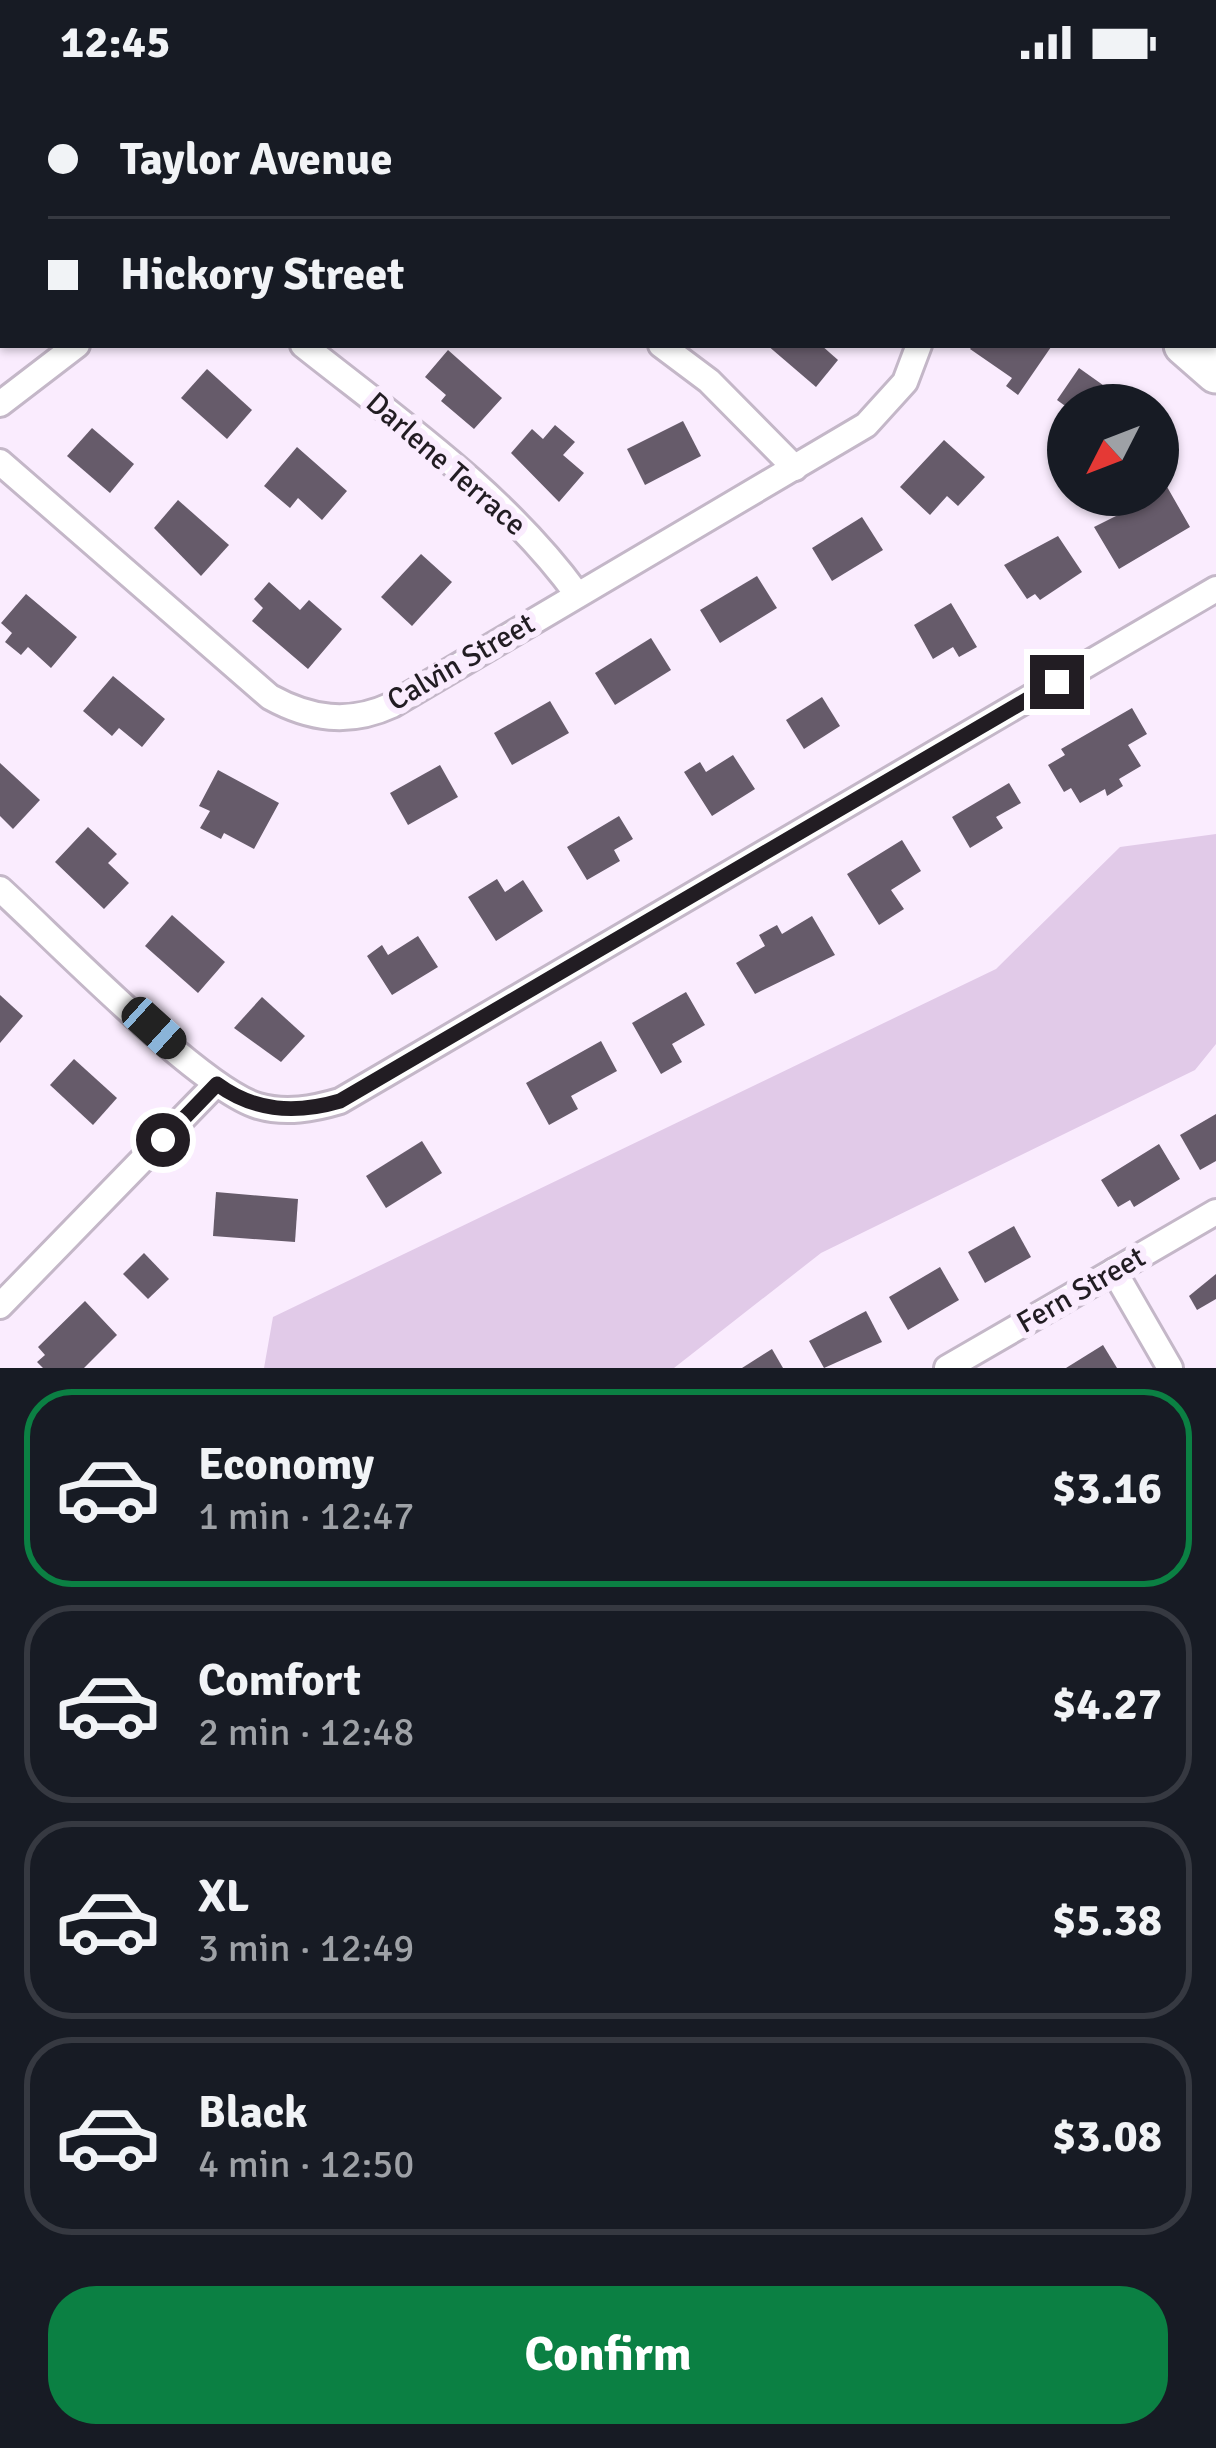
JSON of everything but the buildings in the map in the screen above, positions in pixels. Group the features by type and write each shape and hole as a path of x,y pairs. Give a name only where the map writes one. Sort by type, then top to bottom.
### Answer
{"main road":[{"path":"1187,348 1216,373"}],"street":[{"path":"0,404 73,348"},
{"name":"Darlene Terrace","path":"307,348 499,504 544,550 577,594"},
{"path":"665,348 709,381 796,468"},
{"name":"Calvin Street","path":"0,463 270,697 322,718 381,710 866,425 889,404 917,348"},
{"path":"0,889 217,1084 257,1106 284,1110 340,1101 1216,589"},
{"path":"0,1306 217,1084"},
{"name":"Fern Street","path":"947,1368 1216,1212"},
{"path":"1114,1271 1169,1368"}],"shaded area":[{"path":"1216,834 1216,1044 1195,1070 821,1253 674,1368 264,1368 273,1317 996,969 1120,847"}],"route":[{"path":"163,1140 217,1084 257,1106 284,1110 314,1109 340,1101 1057,682"}]}
